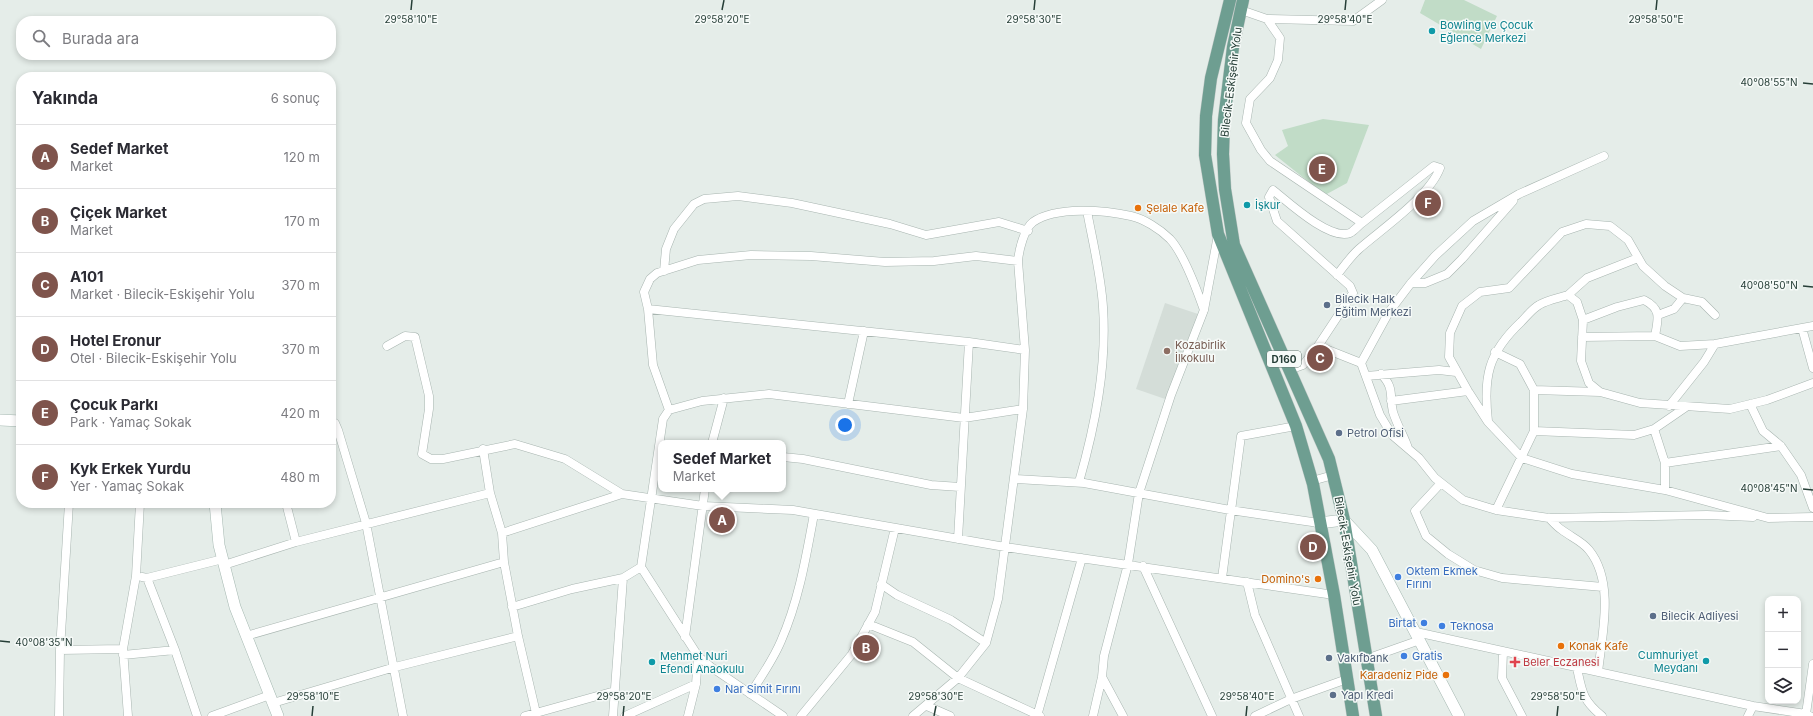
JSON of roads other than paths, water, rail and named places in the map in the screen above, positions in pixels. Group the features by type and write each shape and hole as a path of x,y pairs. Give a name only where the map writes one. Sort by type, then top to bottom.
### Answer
{"main road":[{"name":"Bilecik-Eskişehir Yolu","path":"1230,0 1211,78 1206,132 1205,155 1218,234 1296,426 1312,481 1334,595 1354,716"},
{"name":"Bilecik-Eskişehir Yolu","path":"1242,5 1233,47 1224,120 1223,154 1225,189 1234,245 1329,459 1344,520 1376,716"}],"street":[{"path":"1242,5 1267,18 1352,21 1382,0"},
{"path":"1267,18 1280,38 1278,60 1270,78 1250,99 1246,123 1261,150 1270,162 1362,223"},
{"path":"1361,363 1389,312 1411,283 1435,256 1473,221 1519,194 1604,156"},
{"path":"1289,370 1302,365 1318,346 1353,293 1350,286 1337,275 1277,221 1269,197 1273,190 1314,221 1334,233 1350,233 1434,166 1440,168 1436,177 1406,209 1358,250 1337,275"},
{"path":"1411,283 1425,283 1447,274 1462,260 1519,194"},
{"path":"664,271 666,249 674,228 694,204 704,199 738,196 792,203 890,224 926,235 999,222 1028,231"},
{"path":"913,716 927,706 958,678 986,643 998,599 1023,409 1025,350 1018,261 1019,247 1032,223 1051,213 1087,211 1132,216 1151,224 1170,239 1191,275 1204,310"},
{"path":"1079,482 1092,437 1101,380 1103,339 1103,307 1087,211"},
{"path":"1715,316 1702,302 1682,298 1665,286 1642,266 1628,240 1610,226 1586,224 1562,232 1508,288 1480,292 1462,306 1450,333 1449,357 1456,372 1488,422 1522,458 1572,474 1665,490 1768,518"},
{"path":"1093,716 1102,677 1104,656 1128,564 1139,493 1171,395 1204,310 1218,234"},
{"path":"670,410 653,365 648,309 644,292 650,279 657,273 698,260 751,255 811,256 885,262 934,261 976,256 1018,261"},
{"path":"1488,422 1485,395 1488,374 1495,352 1511,332 1539,305 1568,296 1587,278 1638,258"},
{"path":"1568,296 1577,302 1583,320 1581,361 1589,383 1600,392"},
{"path":"1658,316 1674,309 1682,298"},
{"path":"1583,320 1617,307 1644,300 1652,304 1658,316 1654,336"},
{"path":"648,309 969,342 1025,350"},
{"path":"1582,337 1654,336 1680,346 1715,344 1813,326"},
{"path":"1802,328 1813,368"},
{"path":"848,404 864,331"},
{"path":"387,346 405,336 416,337 429,396 429,409 422,454 431,459 443,459 483,449 515,444 565,459 622,494 703,506 793,510 1004,547 1143,566 1334,595"},
{"path":"958,539 969,342"},
{"path":"1669,406 1704,362 1715,344"},
{"path":"1318,346 1361,363 1380,415 1392,435 1408,448 1441,483 1463,500 1496,510 1549,518 1708,515 1768,518 1813,517"},
{"path":"1495,352 1520,364 1534,390 1534,431 1496,510"},
{"path":"1366,376 1440,370 1456,372"},
{"path":"1381,374 1388,382 1392,392 1391,401 1394,414 1408,448"},
{"path":"1534,390 1600,392 1640,403 1730,409 1767,400 1813,383"},
{"path":"1391,401 1468,391"},
{"path":"660,440 663,419 670,410 702,401 769,394 964,418 1023,409"},
{"path":"713,440 724,398"},
{"path":"1750,404 1763,431 1781,446 1801,474 1813,508"},
{"path":"1534,431 1634,436 1654,429 1686,407"},
{"path":"0,420 16,421"},
{"path":"336,425 366,523 404,716"},
{"path":"1222,578 1241,436 1296,426"},
{"path":"1654,429 1665,464 1665,490"},
{"path":"1665,464 1781,446"},
{"path":"483,449 490,493 502,533 504,562 512,607 536,713"},
{"path":"658,455 641,567 698,656 711,667 783,716"},
{"path":"786,457 803,459 931,485 960,486"},
{"path":"1312,481 1333,475"},
{"path":"1014,479 1079,482 1230,510 1319,523 1344,520 1372,550 1459,716"},
{"path":"1441,483 1416,511 1426,536 1448,554 1474,570 1502,578 1603,587"},
{"path":"685,637 705,492"},
{"path":"136,576 147,578 224,562 366,523 490,493"},
{"path":"502,533 622,494"},
{"path":"59,716 60,650 69,508"},
{"path":"128,716 123,652 136,576 140,508"},
{"path":"216,508 224,562 235,607 278,716"},
{"path":"287,508 296,542"},
{"path":"750,694 781,642 792,613 802,579 814,514"},
{"path":"1549,518 1562,530 1590,550 1601,574 1606,604 1598,672"},
{"path":"801,716 852,654 875,612 895,528"},
{"path":"868,624 913,642 958,678 1038,716 1082,558"},
{"path":"246,636 504,562"},
{"path":"1143,566 1212,716"},
{"path":"512,607 572,589 623,578 641,567"},
{"path":"147,578 175,650 197,716"},
{"path":"613,716 623,578"},
{"path":"1246,582 1255,615 1299,716"},
{"path":"881,584 897,595 950,620 986,643"},
{"path":"212,716 272,699 518,636"},
{"path":"1366,659 1418,636 1503,651 1753,706 1808,715 1813,664"},
{"path":"60,650 123,652 175,650"},
{"path":"1503,651 1502,678 1522,716"},
{"path":"688,716 696,684 698,656"},
{"path":"1577,668 1582,694 1593,709 1602,716"},
{"path":"1102,677 1123,716"},
{"path":"1255,716 1291,699 1347,679"},
{"path":"625,716 696,684"},
{"path":"525,716 614,691"},
{"path":"927,706 950,716"},
{"path":"1748,716 1753,706"}],"place":[{"name":"Bowling ve Çocuk Eğlence Merkezi","path":"1432,31"},
{"name":"Çocuk Parkı","path":"1322,169"},
{"name":"Kyk Erkek Yurdu","path":"1428,203"},
{"name":"İşkur","path":"1247,205"},
{"name":"Şelale Kafe","path":"1138,208"},
{"name":"Bilecik Halk Eğitim Merkezi","path":"1327,305"},
{"name":"Kozabirlik İlkokulu","path":"1167,351"},
{"name":"A101","path":"1320,358"},
{"name":"Petrol Ofisi","path":"1339,433"},
{"name":"Sedef Market","path":"722,520"},
{"name":"Hotel Eronur","path":"1313,547"},
{"name":"Oktem Ekmek Fırını","path":"1398,577"},
{"name":"Domino's","path":"1318,579"},
{"name":"Bilecik Adliyesi","path":"1653,616"},
{"name":"Birtat","path":"1424,623"},
{"name":"Teknosa","path":"1442,626"},
{"name":"Konak Kafe","path":"1561,646"},
{"name":"Çiçek Market","path":"866,648"},
{"name":"Gratis","path":"1404,656"},
{"name":"Vakıfbank","path":"1329,658"},
{"name":"Cumhuriyet Meydanı","path":"1706,661"},
{"name":"Mehmet Nuri Efendi Anaokulu","path":"652,662"},
{"name":"Beler Eczanesi","path":"1515,662"},
{"name":"Karadeniz Pide","path":"1446,675"},
{"name":"Nar Simit Fırını","path":"717,689"},
{"name":"Yapı Kredi","path":"1333,695"}]}
